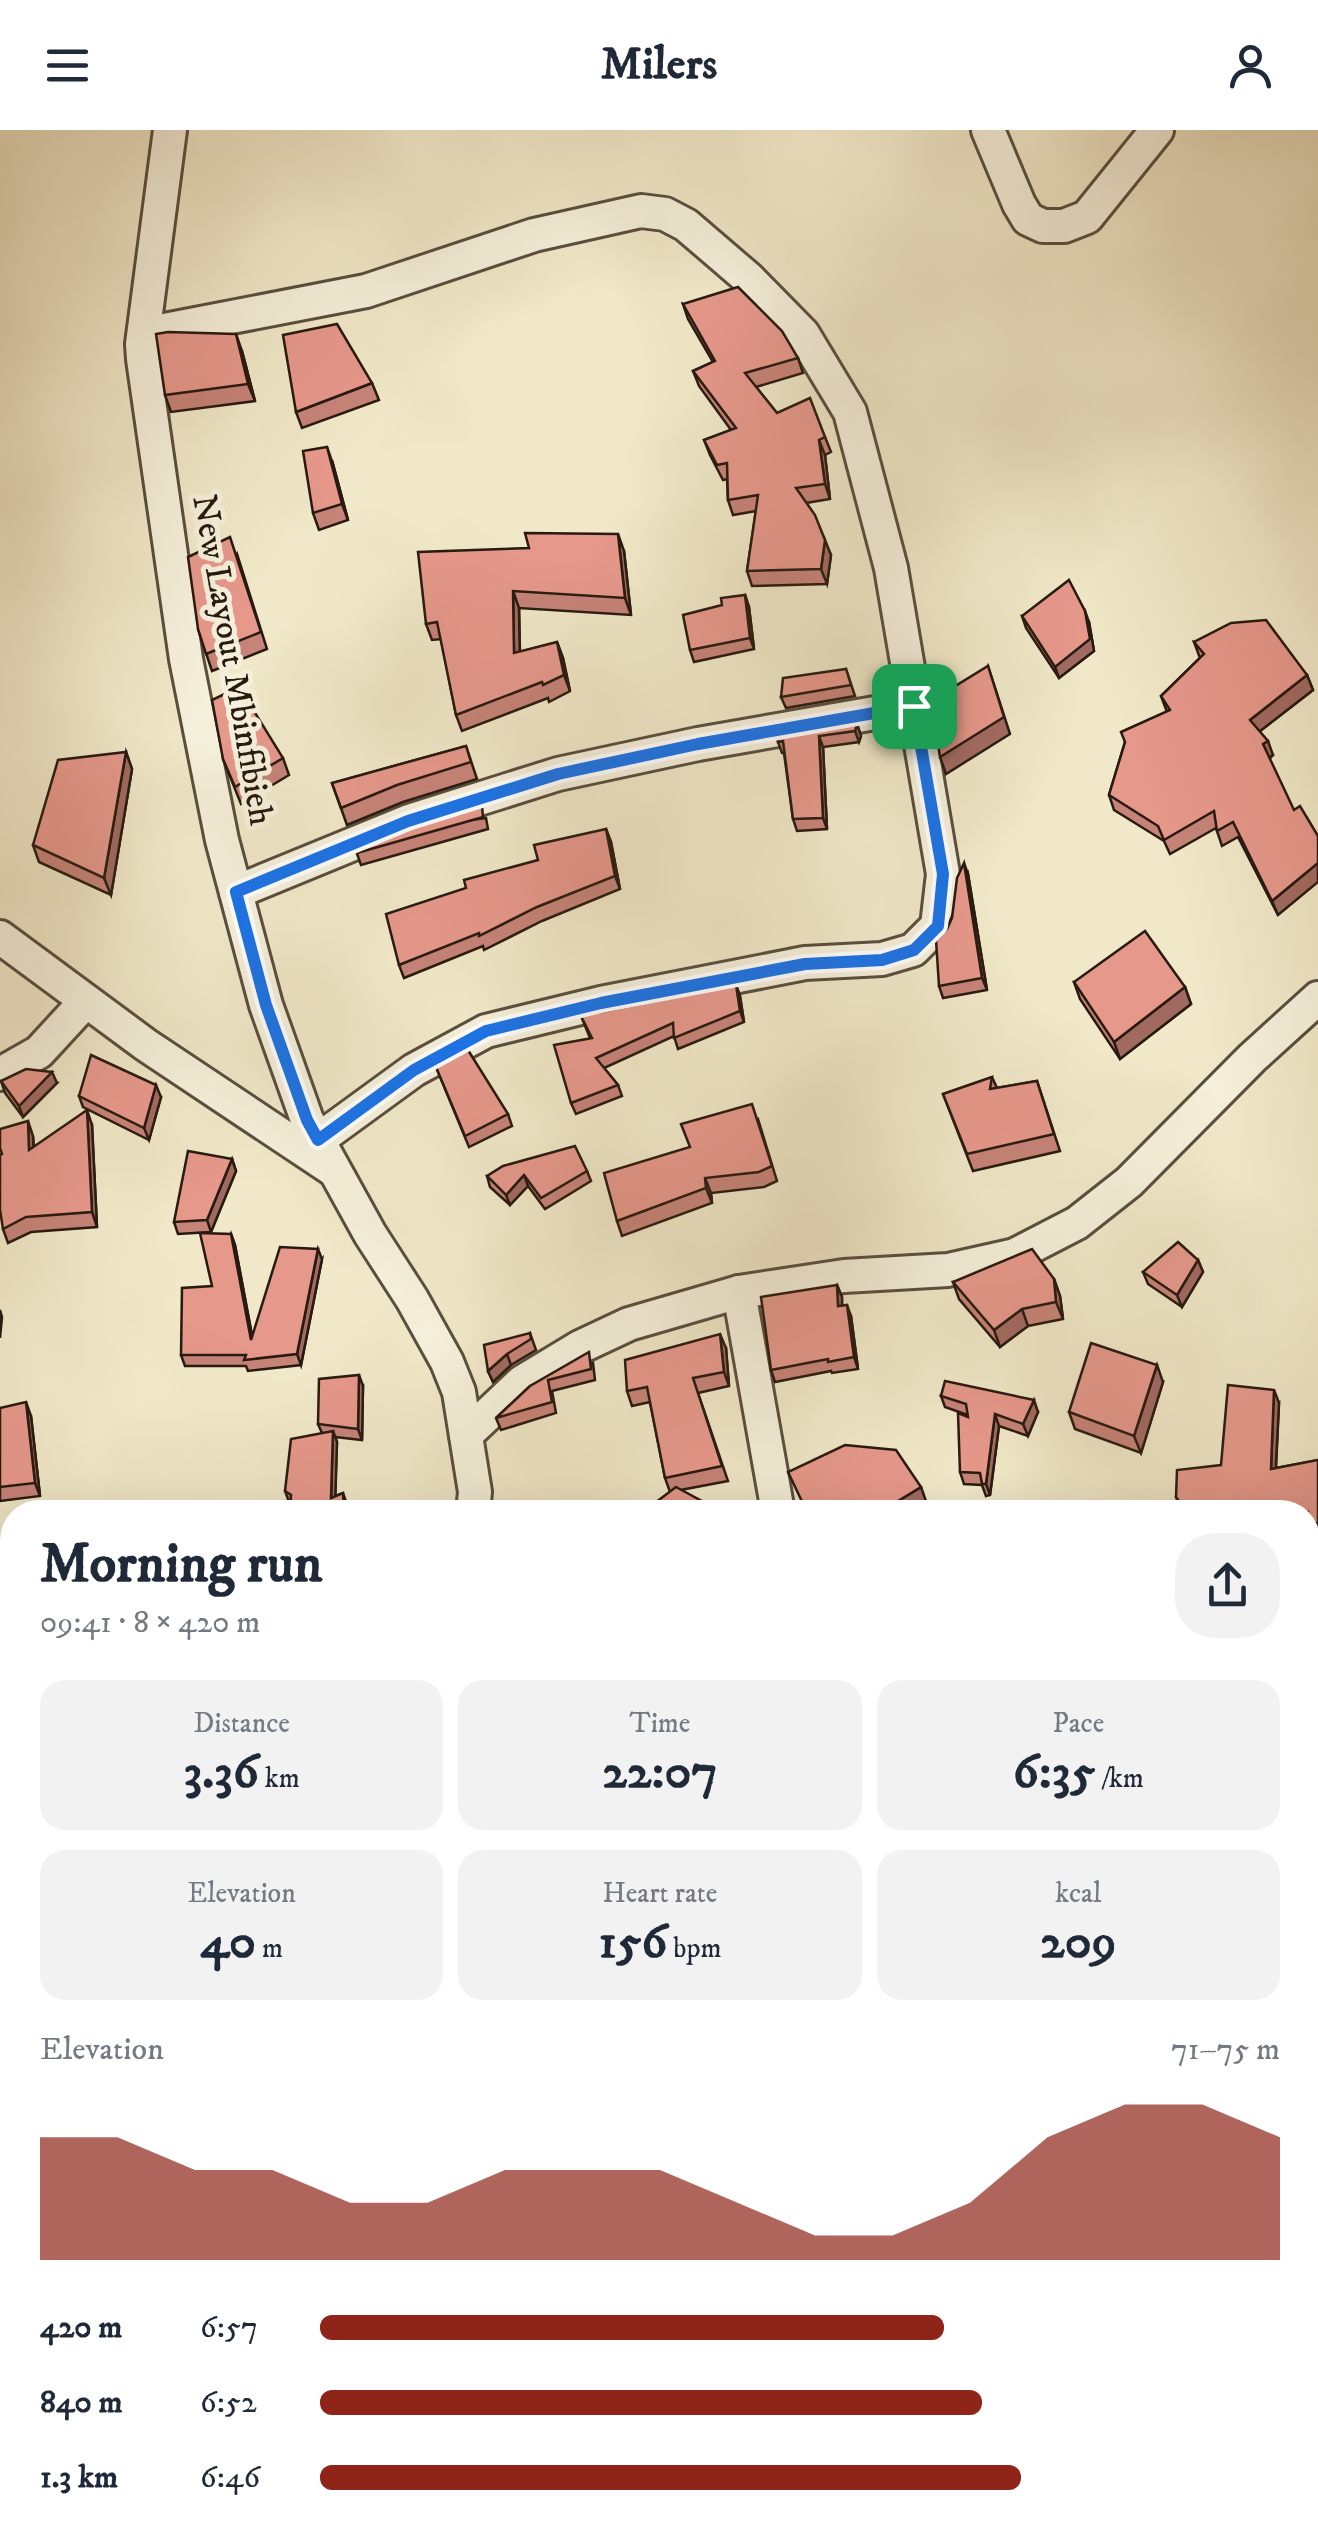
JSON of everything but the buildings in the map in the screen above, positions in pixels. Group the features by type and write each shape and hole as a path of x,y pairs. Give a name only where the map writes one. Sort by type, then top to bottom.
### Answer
{"street":[{"name":"New Layout Mbinfibieh","path":"170,130 142,359 186,659 222,840 266,1005 307,1120 370,1234 412,1299 459,1392 474,1500"},
{"path":"988,130 1019,204 1028,219 1043,226 1064,226 1087,217 1156,130"},
{"path":"144,334 366,291 534,235 640,211 665,214 686,225 749,279 803,334 850,412 891,568 943,874 938,926 914,950 882,960 787,967 601,1003 486,1031 414,1070 318,1140"},
{"path":"236,892 408,821 558,774 698,744 914,706"},
{"path":"0,937 146,1044 335,1172"},
{"path":"466,1435 522,1382 580,1346 629,1324 739,1292 844,1276 948,1270 1015,1254 1076,1223 1129,1182 1252,1058 1318,998"},
{"path":"0,1074 40,1052 86,1001"},
{"path":"739,1292 776,1500"}],"route":[{"path":"914,706 943,874 938,926 914,950 882,960 805,964 601,1003 486,1031 414,1070 318,1140 307,1120 266,1005 236,892 408,821 558,774 698,744 914,706"}]}
